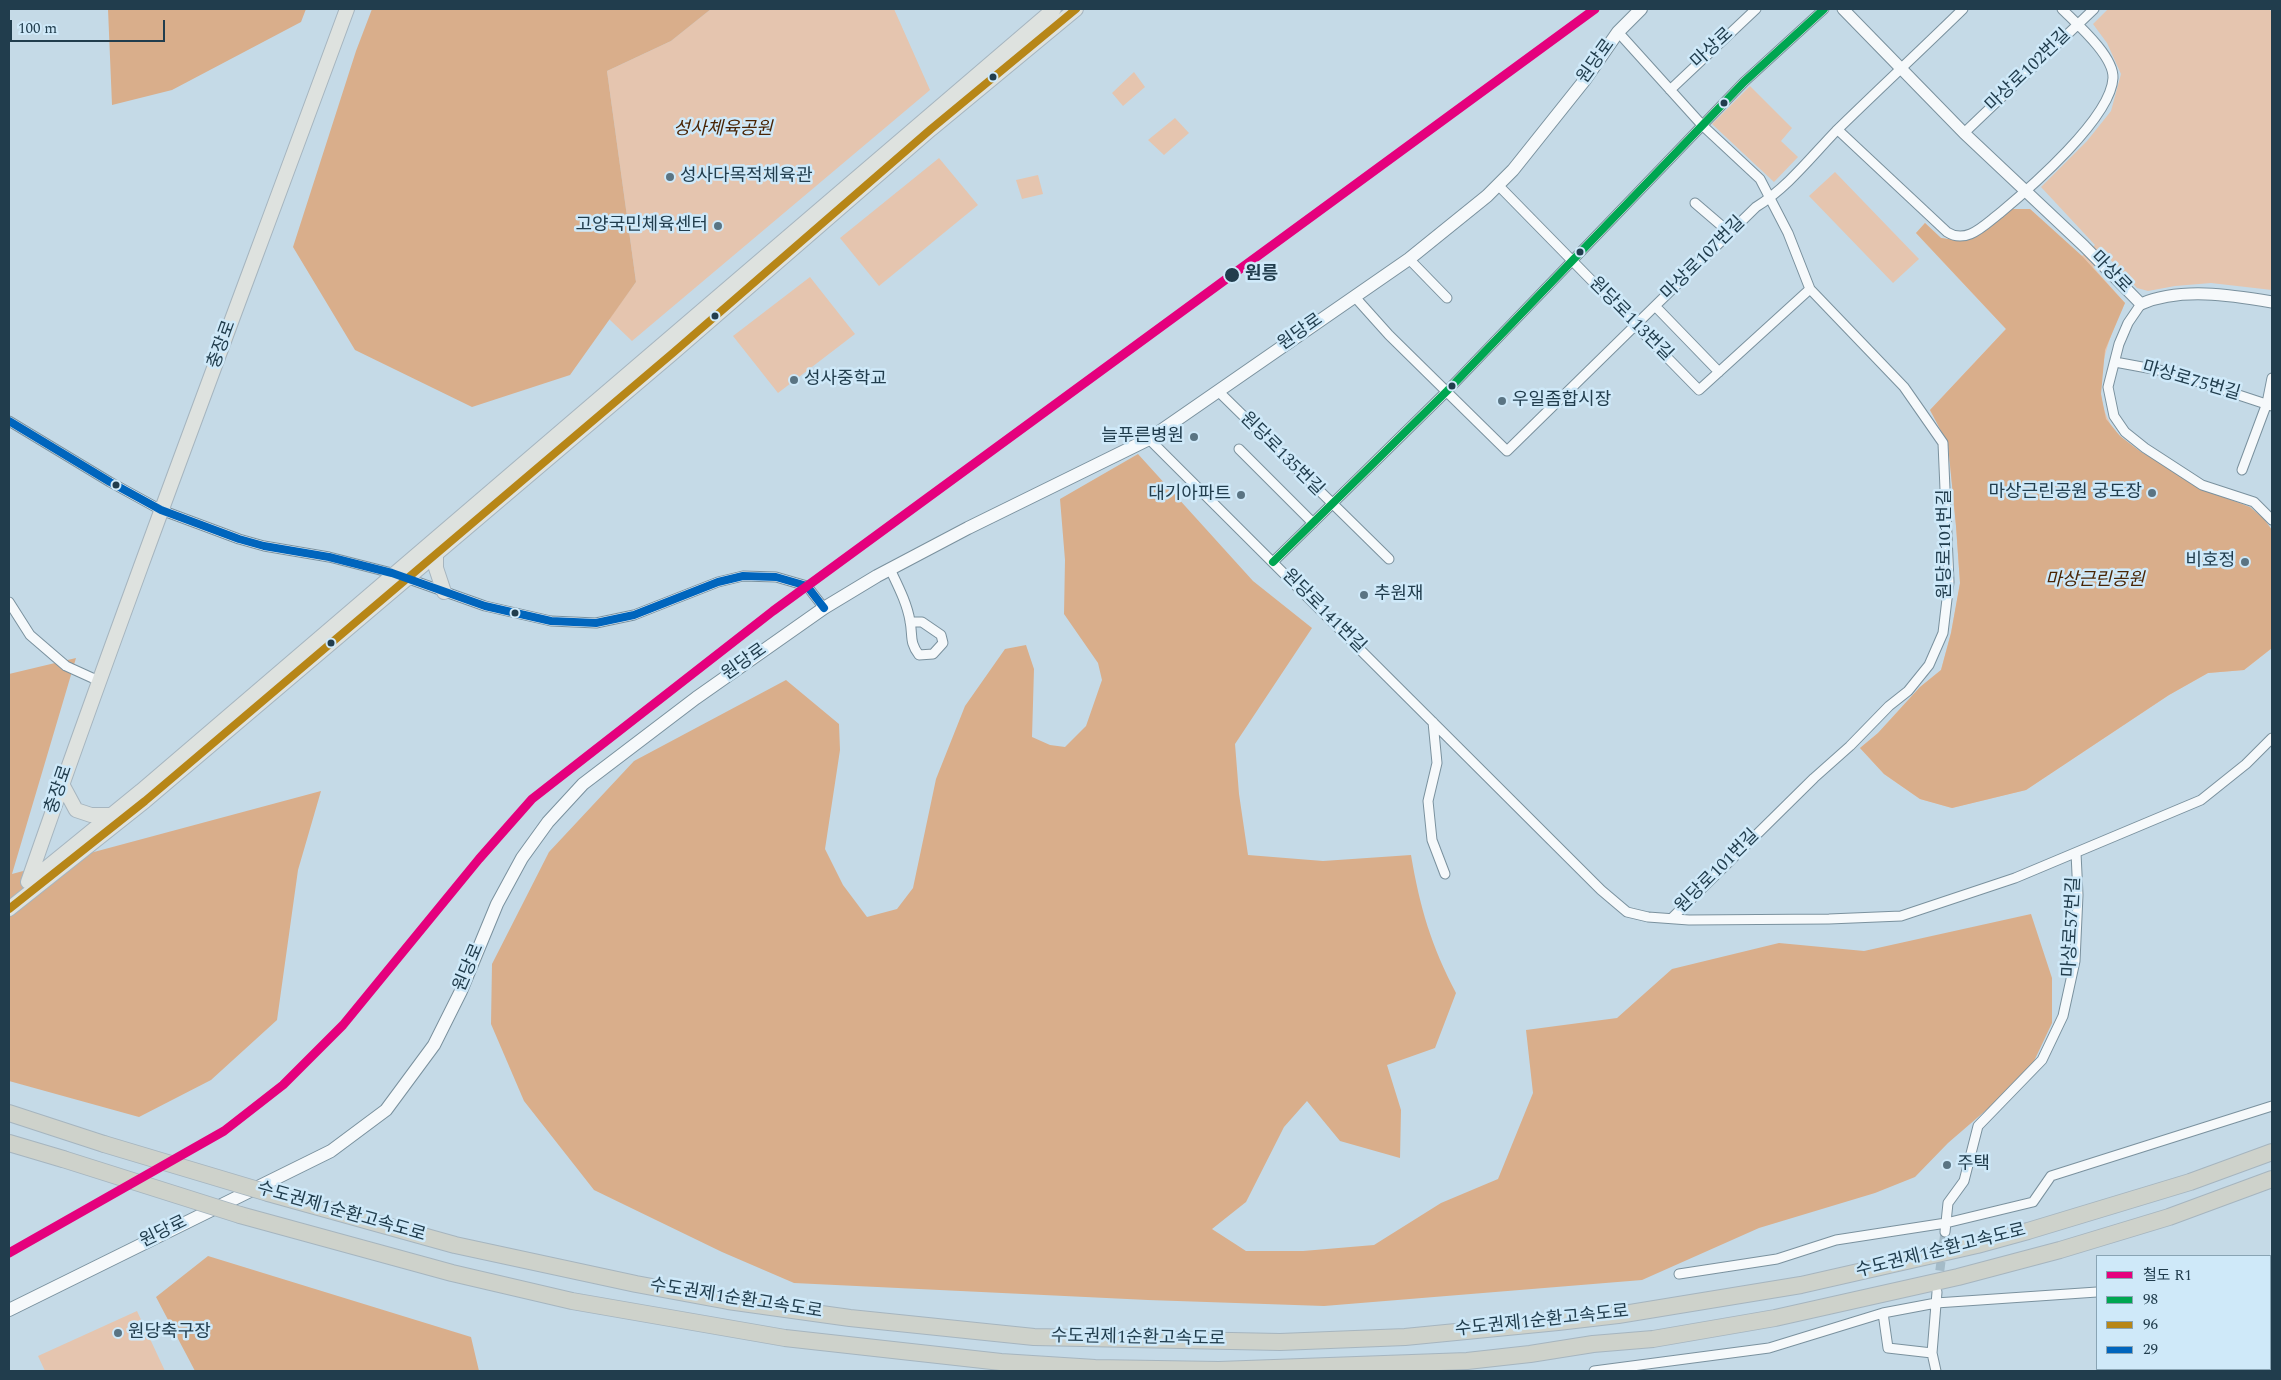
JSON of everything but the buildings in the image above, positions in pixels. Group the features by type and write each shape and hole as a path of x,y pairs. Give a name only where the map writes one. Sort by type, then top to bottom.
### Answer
{"highway":[{"name":"수도권제1순환고속도로","path":"9,1113 104,1144 268,1193 455,1245 636,1284 728,1301 850,1318 1034,1337 1280,1342 1405,1337 1558,1322 1618,1315 1800,1285 1977,1245 2028,1231 2190,1182 2272,1152"},
{"name":"수도권제1순환고속도로","path":"9,1143 240,1215 452,1273 572,1302 785,1338 1001,1362 1095,1368 1220,1370 1467,1361 1593,1344 1653,1339 1775,1318 1958,1277 2060,1250 2169,1217 2272,1180"}],"main road":[{"name":"충장로","path":"16,898 28,882 161,510 347,9"},
{"path":"28,882 111,814 1054,9"},
{"path":"9,909 16,898 146,801 681,346 931,129 1076,9"},
{"name":"원당로","path":"9,1310 331,1151 386,1110 434,1046 461,991 497,904 522,858 548,822 583,784 696,698 824,608 890,569 1149,439 1409,258 1498,185 1548,128 1618,32 1641,9"},
{"path":"436,554 436,568 444,592"},
{"path":"62,784 76,810 91,815 111,814"}],"street":[{"name":"마상로","path":"1670,90 1756,9"},
{"path":"1273,562 1447,391 1744,82 1824,9"},
{"name":"마상로","path":"1843,9 1964,133 2084,246 2141,304 2177,295 2212,294 2272,302"},
{"name":"마상로107번길","path":"1447,391 1507,451 1756,207 1770,198 1963,9"},
{"path":"1838,130 1953,236 1972,234 2025,192 2096,118 2106,100 2113,77 2102,50 2062,9"},
{"name":"마상로102번길","path":"1964,133 2094,9"},
{"name":"원당로101번길","path":"1618,32 1702,125 1760,179 1788,233 1810,288 1904,388 1943,443 1950,582 1943,633 1929,665 1908,691 1889,706 1850,746 1814,778 1672,918"},
{"name":"원당로113번길","path":"1498,185 1699,390 1718,372"},
{"path":"1695,203 1730,233"},
{"path":"1409,258 1447,298"},
{"path":"1656,307 1718,372 1810,288"},
{"path":"1354,296 1389,336 1447,391"},
{"path":"2141,304 2128,323 2119,344 2108,387 2114,416 2126,432 2144,448 2202,485 2254,502 2272,520"},
{"name":"마상로75번길","path":"2115,362 2169,372 2269,405"},
{"path":"2242,470 2269,405 2272,378"},
{"name":"원당로135번길","path":"1218,391 1389,559"},
{"path":"9,421 110,482 161,510 264,546 328,557 392,573 485,606 551,621 596,624 634,615 718,582 743,576 776,577 807,586 824,608"},
{"name":"원당로141번길","path":"1149,439 1601,890 1627,912 1648,917 1672,918"},
{"path":"1239,448 1313,523"},
{"path":"890,569 903,597 910,622"},
{"path":"9,602 30,635 66,666 99,680"},
{"path":"1433,722 1437,763 1428,800 1432,840 1445,874"},
{"name":"마상로57번길","path":"1672,918 1829,919 1901,916 2016,878 2201,800 2246,764 2272,738"},
{"name":"마상로57번길","path":"1945,1232 1948,1203 1964,1181 1978,1126 2042,1060 2063,1016 2075,961 2078,896 2076,853"},
{"path":"1680,1274 1777,1259 1836,1240 1946,1223 2033,1202 2051,1176 2272,1106"},
{"path":"1936,1371 1932,1353 1938,1292"},
{"path":"1594,1371 1769,1348 1883,1313 1936,1303 2096,1292"},
{"path":"1883,1313 1888,1348 1932,1353"}],"green space":[{"path":"108,9 306,9 301,22 172,90 112,105"},
{"path":"372,9 711,9 671,41 607,71 636,282 570,375 472,407 355,350 293,247 356,51"},
{"name":"성사체육공원","path":"711,9 894,9 930,90 632,341 609,319 636,282 607,71 671,41"},
{"name":"마상근린공원","path":"2108,9 2269,9 2272,12 2272,290 2211,283 2175,286 2148,291 2137,288 2106,255 2093,267 2125,303 2111,335 2102,370 2101,388 2103,404 2109,420 2119,435 2136,449 2202,490 2245,505 2257,513 2272,530 2272,648 2244,670 2208,673 2169,695 2026,790 1952,808 1920,799 1884,774 1860,748 1878,733 1920,687 1941,670 1951,633 1960,583 1948,444 1930,410 2006,329 1916,233 1925,223 1941,238 1955,240 2011,209 2030,209 2082,256 2095,245 2041,187 2087,141 2111,111 2121,74 2107,43 2093,24"},
{"path":"1134,72 1145,87 1123,106 1112,93"},
{"path":"1750,86 1792,128 1781,141 1798,157 1774,182 1712,124"},
{"path":"1175,118 1189,133 1164,155 1148,140"},
{"path":"939,158 978,205 879,286 840,238"},
{"path":"1835,172 1919,259 1893,283 1809,196"},
{"path":"1038,175 1043,194 1022,199 1016,180"},
{"name":"마상근린공원","path":"2011,209 2030,209 2082,256 2125,303 2105,350 2101,394 2106,419 2120,436 2141,452 2169,467 2203,490 2250,507 2264,519 2272,530 2272,648 2244,670 2208,673 2169,695 2026,790 1952,808 1920,799 1884,774 1860,748 1878,733 1920,687 1941,670 1951,633 1960,583 1948,444 1930,410 2006,329 1916,233 1925,223 1941,238 1955,240"},
{"path":"810,277 855,334 778,393 733,336"},
{"path":"1138,454 1253,581 1312,628 1235,744 1239,794 1248,855 1323,861 1411,855 1418,892 1433,942 1456,993 1435,1048 1387,1065 1401,1110 1400,1158 1340,1141 1307,1101 1284,1127 1246,1202 1212,1229 1246,1251 1303,1251 1374,1245 1441,1203 1498,1179 1533,1093 1526,1030 1617,1018 1672,969 1779,943 1864,951 2031,914 2052,978 2052,1023 2028,1074 1948,1143 1915,1177 1875,1193 1759,1228 1642,1280 1324,1306 1148,1300 794,1283 722,1252 594,1190 524,1101 491,1024 492,964 549,852 634,761 786,680 839,724 840,750 825,849 843,885 867,917 897,909 913,888 936,779 965,706 1005,649 1026,645 1034,669 1032,737 1050,745 1065,747 1086,726 1102,680 1098,663 1064,614 1065,560 1060,499"},
{"path":"76,658 12,874 321,791 298,870 277,1020 211,1080 139,1117 9,1081 9,674"},
{"path":"208,1256 471,1337 479,1371 195,1371 156,1297"},
{"name":"원당축구장","path":"137,1311 165,1371 45,1371 38,1356"}],"tunnel":[{"path":"1938,1284 1945,1232"}],"rail line":[{"name":"R1","path":"9,1253 224,1131 283,1085 343,1025 479,859 532,799 773,611 1595,9"}],"transit line":[{"name":"96","path":"9,909 145,801 674,352 931,129 1076,9"},
{"name":"98","path":"1273,562 1447,391 1744,82 1824,9"},
{"name":"29","path":"9,421 110,482 161,510 239,539 264,546 329,557 392,573 485,606 551,621 596,623 634,615 718,582 743,576 776,577 807,586 824,608"}],"place":[{"name":"성사다목적체육관","path":"670,177"},
{"name":"고양국민체육센터","path":"718,226"},
{"name":"원릉","path":"1232,275"},
{"name":"성사중학교","path":"794,380"},
{"name":"우일좀합시장","path":"1502,401"},
{"name":"늘푸른병원","path":"1194,437"},
{"name":"마상근린공원 궁도장","path":"2152,493"},
{"name":"대기아파트","path":"1241,495"},
{"name":"비호정","path":"2245,562"},
{"name":"추원재","path":"1364,595"},
{"name":"주택","path":"1947,1165"},
{"name":"원당축구장","path":"118,1333"}]}
